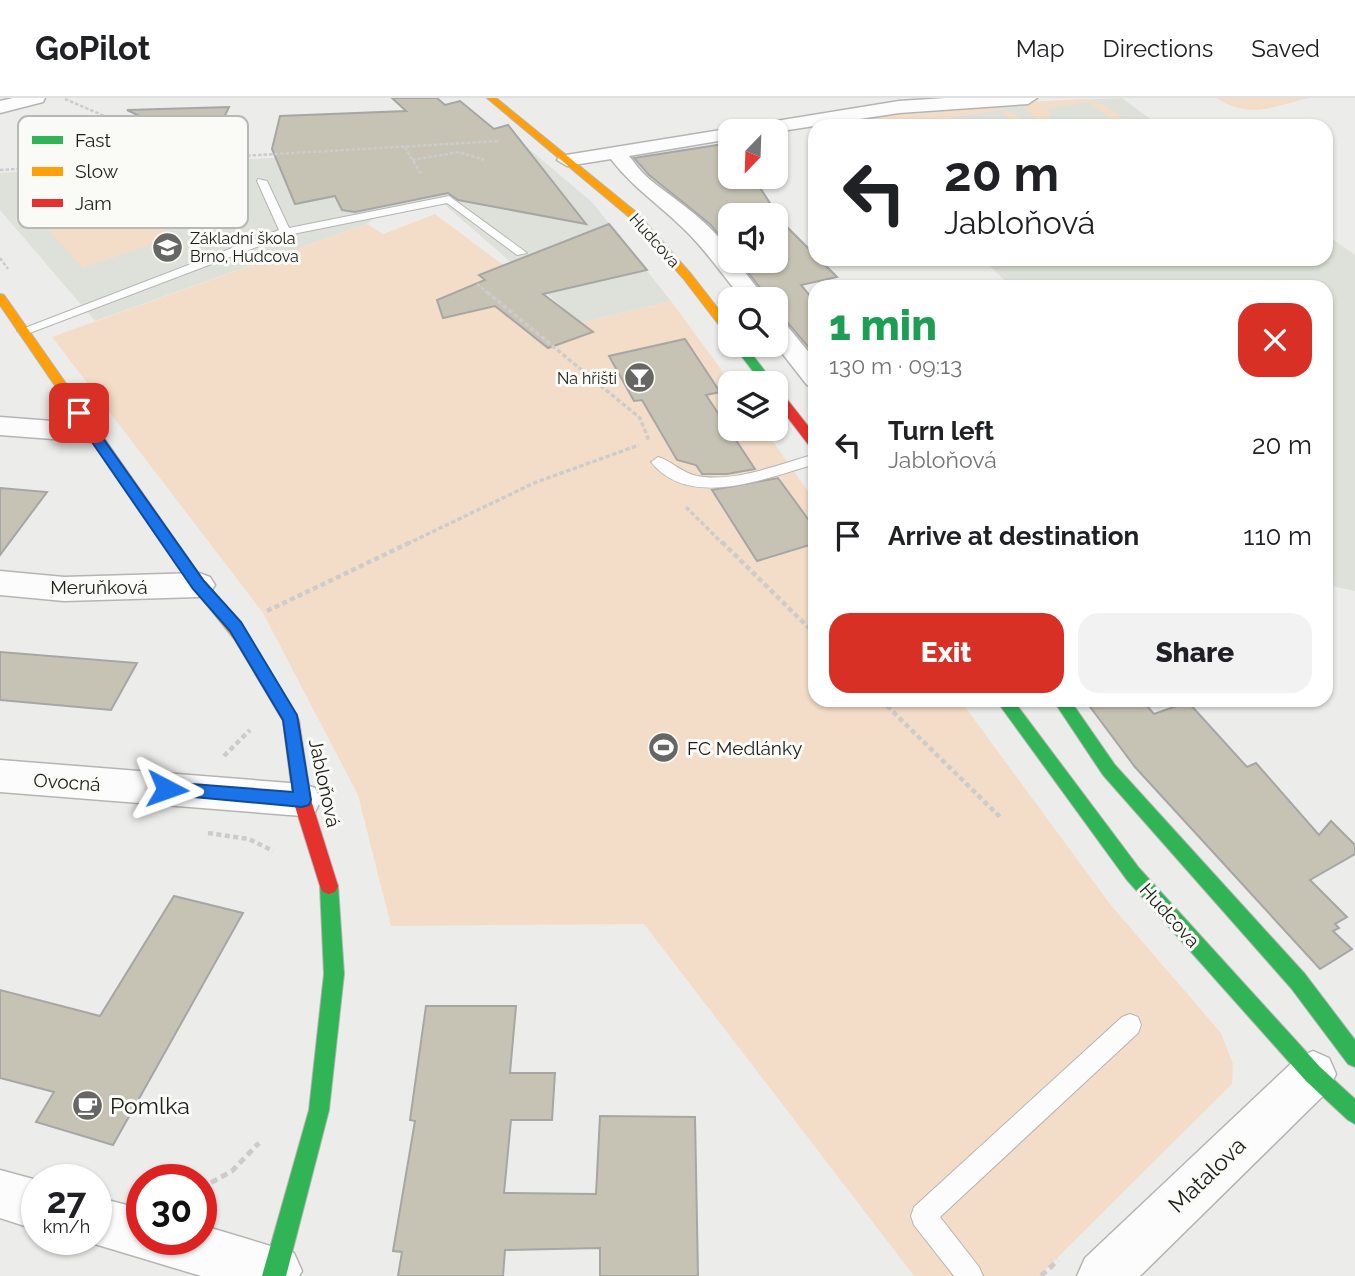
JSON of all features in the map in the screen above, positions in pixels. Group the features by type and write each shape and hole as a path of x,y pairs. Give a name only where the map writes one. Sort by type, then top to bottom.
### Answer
{"street":[{"path":"0,107 36,98"},
{"name":"Hudcova","path":"491,98 632,214 687,276 718,316"},
{"path":"820,119 899,107 1028,98"},
{"path":"788,124 808,121"},
{"path":"567,160 718,135"},
{"name":"Hudcova","path":"615,151 638,180 692,224 745,287"},
{"name":"Jabloňová","path":"1,301 199,585 235,626 291,719 302,800 329,886 334,974 319,1110 275,1273"},
{"path":"788,343 808,369"},
{"path":"748,357 759,371"},
{"path":"788,409 808,435"},
{"path":"0,426 92,433"},
{"name":"Meruňková","path":"0,583 64,589 199,585"},
{"name":"Hudcova","path":"1009,707 1133,874 1334,1066"},
{"name":"Hudcova","path":"1066,707 1108,768 1270,945 1330,1019 1334,1066 1355,1113"},
{"name":"Ovocná","path":"0,776 302,800"},
{"name":"Matalova","path":"1103,1276 1334,1066"},
{"path":"0,1194 21,1200"},
{"path":"213,1255 275,1273"}],"lane":[{"path":"262,181 285,232"},
{"path":"23,331 285,232 449,199 521,253"},
{"path":"658,461 685,479 720,484 808,461"},
{"path":"970,1276 923,1216 1130,1025"}],"path":[{"path":"64,98 105,116"},
{"path":"405,147 421,174"},
{"path":"412,160 444,153 476,154 484,160"},
{"path":"477,284 640,418 658,461"},
{"path":"263,613 534,484 649,442"},
{"path":"685,479 683,504 808,627"},
{"path":"888,707 1000,817"},
{"path":"216,759 225,756 254,726"},
{"path":"200,832 248,839 283,856"},
{"path":"217,1179 232,1171 265,1137"}],"shaded area":[{"path":"1122,98 1150,119 855,119 889,112 981,104"},
{"path":"1216,98 1310,98 1251,110 1229,105"},
{"path":"1087,99 1107,106 1123,119 1111,119 1088,102 1046,109 1052,114 1047,116 1051,119 1037,119 1024,108 1030,102"},
{"path":"993,106 1013,113 1020,119 1010,119 999,110 942,119 882,119 889,112"},
{"name":"Základní škola Brno, Hudcova","path":"523,144 592,202 671,301 581,323 437,198 385,208 367,224 95,321 0,210 0,173 18,172 18,228 248,228 248,159"},
{"name":"FC Medlánky","path":"435,214 581,323 671,301 722,371 718,371 718,441 772,441 808,491 808,707 965,707 1110,904 1221,1033 1233,1064 1232,1084 1039,1276 914,1276 644,924 391,926 358,795 263,613 52,337 367,224 383,234"},
{"path":"47,228 164,228 173,237 83,268"},
{"path":"1333,239 1355,255 1355,591 1333,586 1333,280 1004,280 990,266 1333,266"}],"building":[{"path":"392,98 437,98 445,105 460,101 494,129 508,125 586,224 458,200 448,193 355,212 342,210 335,196 295,204 272,149 280,116 406,111"},
{"path":"229,107 225,116 140,116 127,110"},
{"path":"718,145 718,189 761,189 770,203 718,203 718,234 711,225 649,175 634,158"},
{"path":"609,224 647,270 543,294 593,332 548,348 495,306 443,318 437,300 485,280 479,275"},
{"path":"788,228 808,248 808,266 826,266 837,277 808,280 808,283 801,285 808,293 808,347 788,323 788,287 760,287 748,273 788,273"},
{"path":"685,339 718,389 718,392 706,395 718,413 718,441 736,441 755,469 727,474 702,474 696,465 677,460 642,400 634,401 609,356"},
{"path":"778,478 808,519 808,545 757,561 712,490"},
{"path":"0,488 47,492 0,555"},
{"path":"0,652 137,663 111,710 0,700"},
{"path":"1090,707 1148,707 1154,714 1174,707 1193,707 1247,767 1256,763 1319,835 1331,821 1355,845 1355,854 1310,880 1347,917 1335,924 1339,928 1333,931 1352,949 1320,969 1135,767"},
{"path":"174,896 243,913 113,1145 36,1122 54,1092 0,1078 0,990 100,1016"},
{"path":"426,1006 516,1006 510,1073 555,1073 552,1120 511,1120 504,1193 596,1194 600,1116 695,1117 698,1276 600,1276 600,1248 505,1250 503,1276 398,1276 402,1252 393,1251 415,1121 410,1120"}],"traffic: fast":[{"path":"748,357 759,371"},
{"path":"1009,707 1133,874 1313,1074 1355,1113"},
{"path":"1066,707 1109,770 1298,981 1355,1057"},
{"path":"274,1276 319,1110 334,974 329,886"}],"traffic: slow":[{"path":"491,98 632,214 687,276 718,316"},
{"path":"0,297 199,585 243,640"}],"traffic: jam":[{"path":"788,409 808,435"},
{"path":"243,640 291,720 302,800 329,886"}],"place":[{"name":"Základní škola Brno, Hudcova","path":"167,247"},
{"name":"Na hřišti","path":"640,378"},
{"name":"FC Medlánky","path":"664,748"},
{"name":"Pomlka","path":"87,1106"}],"route":[{"path":"79,413 199,585 235,626 291,719 302,800 167,789"}]}
